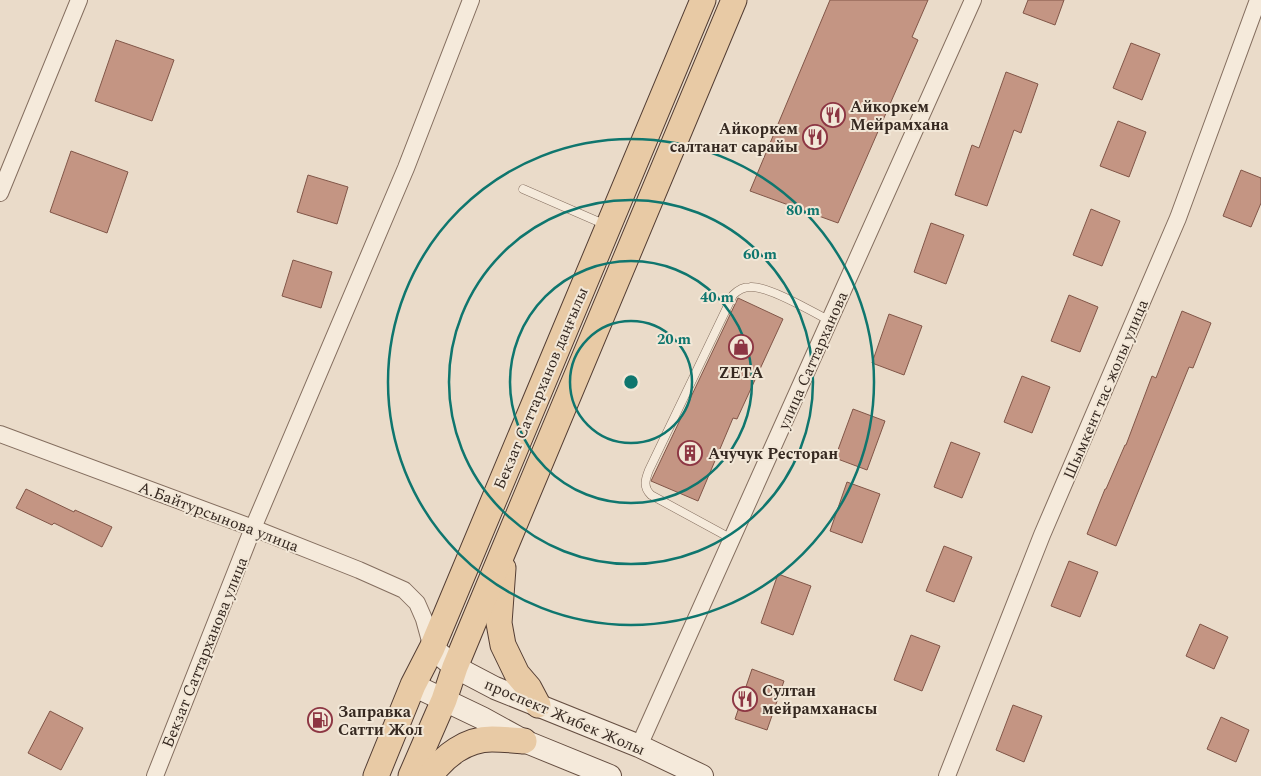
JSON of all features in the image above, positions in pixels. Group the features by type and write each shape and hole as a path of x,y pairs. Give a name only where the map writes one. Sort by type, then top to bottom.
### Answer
{"main road":[{"name":"Бекзат Саттарханов даңғылы","path":"376,776 413,685 432,648 703,0"},
{"name":"Бекзат Саттарханов даңғылы","path":"411,776 734,0"},
{"path":"504,549 499,623 503,645 517,674 530,688 538,705"},
{"path":"430,776 438,764 456,750 469,744 490,738 524,741"}],"street":[{"path":"0,193 80,0"},
{"name":"Бекзат Саттарханова улица","path":"155,776 254,528 406,168 471,0"},
{"name":"улица Саттарханова","path":"639,746 973,0"},
{"name":"Шымкент тас жолы улица","path":"947,776 1037,548 1178,218 1258,0"},
{"name":"А.Байтурсынова улица","path":"0,434 254,528 404,590 417,603 424,618 432,648"},
{"name":"проспект Жибек Жолы","path":"432,648 455,667 495,688 639,746 702,776"},
{"name":"проспект Жибек Жолы","path":"413,685 482,718 524,741 610,776"}],"lane":[{"path":"523,188 608,226"},
{"path":"732,539 651,495 645,486 650,470 733,295 737,291 749,286 767,290 830,320"}],"building":[{"name":"Айкоркем Мейрамхана","path":"830,0 928,0 912,37 918,40 838,223 750,191"},
{"path":"1028,0 1064,0 1055,25 1023,13"},
{"path":"116,40 174,60 152,121 95,101"},
{"path":"1131,43 1160,54 1142,100 1113,88"},
{"path":"1006,72 1038,84 1021,133 1014,130 987,206 955,195 972,145 979,148"},
{"path":"1118,121 1146,132 1129,177 1100,166"},
{"path":"71,151 128,172 107,233 50,212"},
{"path":"1241,170 1261,178 1261,203 1251,227 1223,216"},
{"path":"308,175 348,187 337,224 297,212"},
{"path":"1091,209 1120,221 1102,266 1073,255"},
{"path":"931,223 964,235 946,284 914,272"},
{"path":"293,260 332,272 321,308 282,296"},
{"path":"1069,295 1098,307 1080,352 1051,341"},
{"path":"738,298 783,319 737,419 733,418 698,501 651,481"},
{"path":"1182,311 1211,323 1193,368 1189,367 1116,546 1087,534 1105,489 1126,445 1152,376 1156,378"},
{"path":"889,314 922,326 904,375 872,363"},
{"path":"1022,376 1050,387 1032,433 1004,422"},
{"path":"853,409 885,421 867,470 835,458"},
{"path":"951,442 980,453 962,498 934,487"},
{"path":"847,482 880,494 862,543 830,531"},
{"path":"26,489 74,512 75,510 112,527 102,547 54,523 52,525 16,508"},
{"path":"944,546 972,557 954,602 926,591"},
{"path":"1069,561 1098,572 1080,617 1051,606"},
{"path":"778,574 811,586 793,635 761,623"},
{"path":"1200,624 1228,637 1214,669 1186,656"},
{"path":"911,635 940,646 922,691 894,680"},
{"path":"752,669 784,681 767,730 735,719"},
{"path":"1013,705 1042,716 1024,762 996,750"},
{"path":"50,711 83,728 61,770 28,753"},
{"path":"1221,717 1249,730 1236,762 1207,749"}],"place":[{"name":"Айкоркем Мейрамхана","path":"833,115"},
{"name":"Айкоркем салтанат сарайы","path":"815,137"},
{"name":"ZETA","path":"741,347"},
{"name":"Ачучук Ресторан","path":"690,453"},
{"name":"Султан мейрамханасы","path":"745,699"},
{"name":"Заправка Сатти Жол","path":"320,720"}]}
